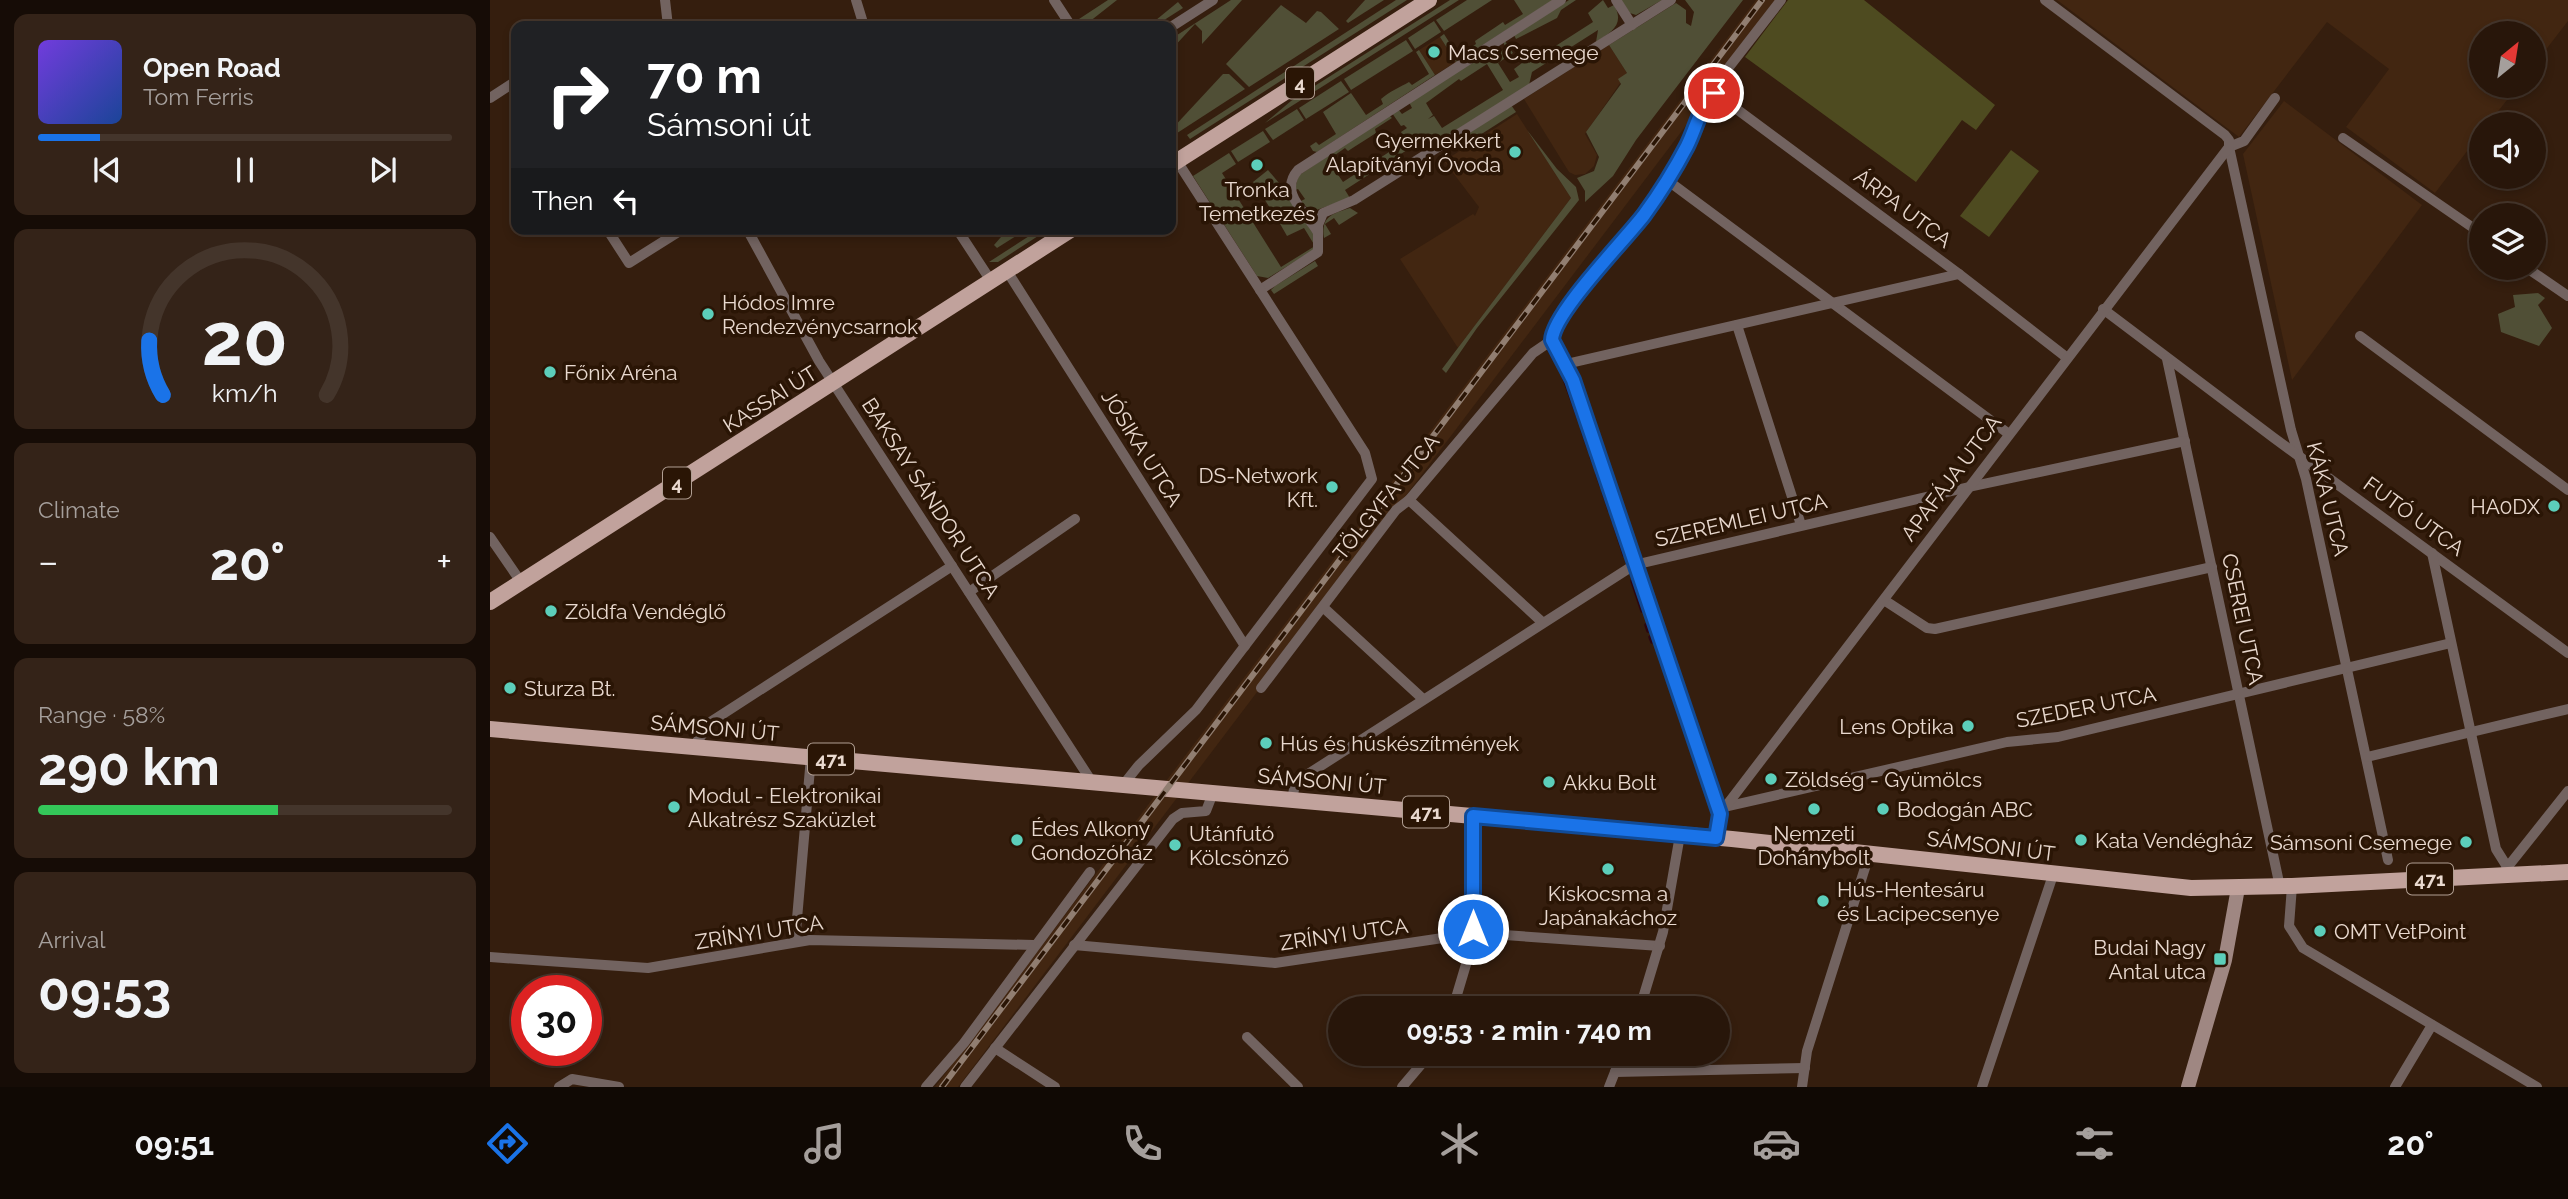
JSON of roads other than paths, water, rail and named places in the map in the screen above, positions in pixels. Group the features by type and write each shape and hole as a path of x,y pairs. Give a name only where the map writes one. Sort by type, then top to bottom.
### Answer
{"main road":[{"name":"4","path":"1176,162 1429,0"},
{"name":"KASSAI ÚT","path":"490,602 1063,235"},
{"name":"SÁMSONI ÚT","path":"490,729 1870,852 2053,875 2190,888 2286,887 2507,870 2568,872"}],"street":[{"path":"665,0 667,21"},
{"path":"856,0 862,21"},
{"path":"1054,0 1068,21"},
{"path":"1176,24 1213,0"},
{"path":"1319,234 1292,195 1290,183 1298,170 1561,0"},
{"path":"1616,0 1632,25"},
{"path":"1260,290 1317,254 1321,246 1318,222 1325,212 1354,200 1671,0"},
{"name":"TÖLGYFA UTCA","path":"1261,688 1396,510 1409,500 1518,369 1553,336 1559,318 1645,214 1688,143 1719,80 1781,0"},
{"path":"2045,0 2225,135 2229,140 2229,147"},
{"path":"490,98 511,86"},
{"name":"ÁRPA UTCA","path":"1714,93 1959,274 2066,358"},
{"name":"APAFÁJA UTCA","path":"1720,814 1729,806 2103,309 2229,147 2244,141 2275,98"},
{"path":"2343,138 2469,225"},
{"name":"KÁKA UTCA","path":"2229,147 2388,860"},
{"path":"1124,785 1139,765 1190,716 1372,479 1367,457 1260,290 1176,166"},
{"path":"1667,180 2009,434"},
{"path":"611,235 629,263 673,235"},
{"name":"BAKSAY SÁNDOR UTCA","path":"750,235 833,384 1092,782"},
{"path":"961,235 991,281"},
{"name":"JÓSIKA UTCA","path":"1007,271 1245,646"},
{"path":"1566,364 1959,274"},
{"path":"2545,280 2568,296"},
{"name":"FUTÓ UTCA","path":"2103,309 2167,359 2568,653"},
{"path":"1737,325 1801,525"},
{"path":"1553,336 1566,364 1720,814 1716,838"},
{"path":"2360,336 2568,490"},
{"name":"CSEREI UTCA","path":"2167,359 2239,694 2286,887 2288,920 2293,936 2300,945 2537,1087"},
{"name":"SZEREMLEI UTCA","path":"1292,800 1295,784 1301,778 1634,565 1969,487 2185,441"},
{"path":"1409,500 1542,622"},
{"path":"969,592 1075,519"},
{"path":"490,537 521,582"},
{"path":"2432,553 2496,849 2507,870 2568,791"},
{"path":"693,747 712,721 952,566"},
{"path":"1884,600 1923,626 1935,629 2213,567"},
{"path":"1324,608 1423,698"},
{"name":"SZEDER UTCA","path":"1729,806 2007,742 2058,737 2451,643"},
{"path":"2367,757 2568,709"},
{"path":"795,942 811,757"},
{"path":"965,1087 1173,819 1182,813 1206,811 1213,793"},
{"path":"1457,996 1473,933 1473,816"},
{"path":"1644,996 1660,946 1681,835"},
{"path":"1802,1087 1807,1051 1870,852"},
{"path":"926,1087 964,1043 1090,872"},
{"path":"1982,1087 2053,875"},
{"path":"2188,1087 2225,960 2238,888"},
{"name":"ZRÍNYI UTCA","path":"1074,945 1288,963 1473,933 1660,946"},
{"name":"ZRÍNYI UTCA","path":"490,957 648,968 702,961 795,942 834,939 1034,945"},
{"path":"2395,1087 2432,1025"},
{"path":"1247,1037 1298,1087"},
{"path":"995,1048 1055,1087"},
{"path":"1405,1086 1421,1066"},
{"path":"1609,1087 1617,1066"},
{"path":"1615,1072 1805,1068"},
{"path":"563,1084 619,1087"}],"waterway":[{"path":"1549,350 1562,372"},
{"path":"1563,376 1579,420"},
{"path":"1582,430 1589,450"},
{"path":"1591,457 1595,466"},
{"path":"1597,474 1601,486"},
{"path":"1603,491 1605,498"},
{"path":"1606,500 1609,510"},
{"path":"1611,514 1613,521"},
{"path":"1615,527 1624,555"},
{"path":"1632,581 1642,611"},
{"path":"1646,625 1648,631"},
{"path":"1650,637 1652,642"}],"railway":[{"path":"942,1087 1762,0"}],"place":[{"name":"Macs Csemege","path":"1434,52"},
{"name":"Gyermekkert Alapítványi Óvoda","path":"1515,152"},
{"name":"Tronka Temetkezés","path":"1257,165"},
{"name":"Hódos Imre Rendezvénycsarnok","path":"708,314"},
{"name":"Főnix Aréna","path":"550,372"},
{"name":"DS-Network Kft.","path":"1332,487"},
{"name":"HA0DX","path":"2554,506"},
{"name":"Zöldfa Vendéglő","path":"551,611"},
{"name":"Sturza Bt.","path":"510,688"},
{"name":"Lens Optika","path":"1968,726"},
{"name":"Hús és húskészítmények","path":"1266,743"},
{"name":"Zöldség - Gyümölcs","path":"1771,779"},
{"name":"Akku Bolt","path":"1549,782"},
{"name":"Modul - Elektronikai Alkatrész Szaküzlet","path":"674,807"},
{"name":"Nemzeti Dohánybolt","path":"1814,809"},
{"name":"Bodogán ABC","path":"1883,809"},
{"name":"Édes Alkony Gondozóház","path":"1017,840"},
{"name":"Kata Vendégház","path":"2081,840"},
{"name":"Sámsoni Csemege","path":"2466,842"},
{"name":"Utánfutó Kölcsönző","path":"1175,845"},
{"name":"Kiskocsma a Japánakáchoz","path":"1608,869"},
{"name":"Hús-Hentesáru és Lacipecsenye","path":"1823,901"},
{"name":"OMT VetPoint","path":"2320,931"},
{"name":"Budai Nagy Antal utca","path":"2220,959"}]}
